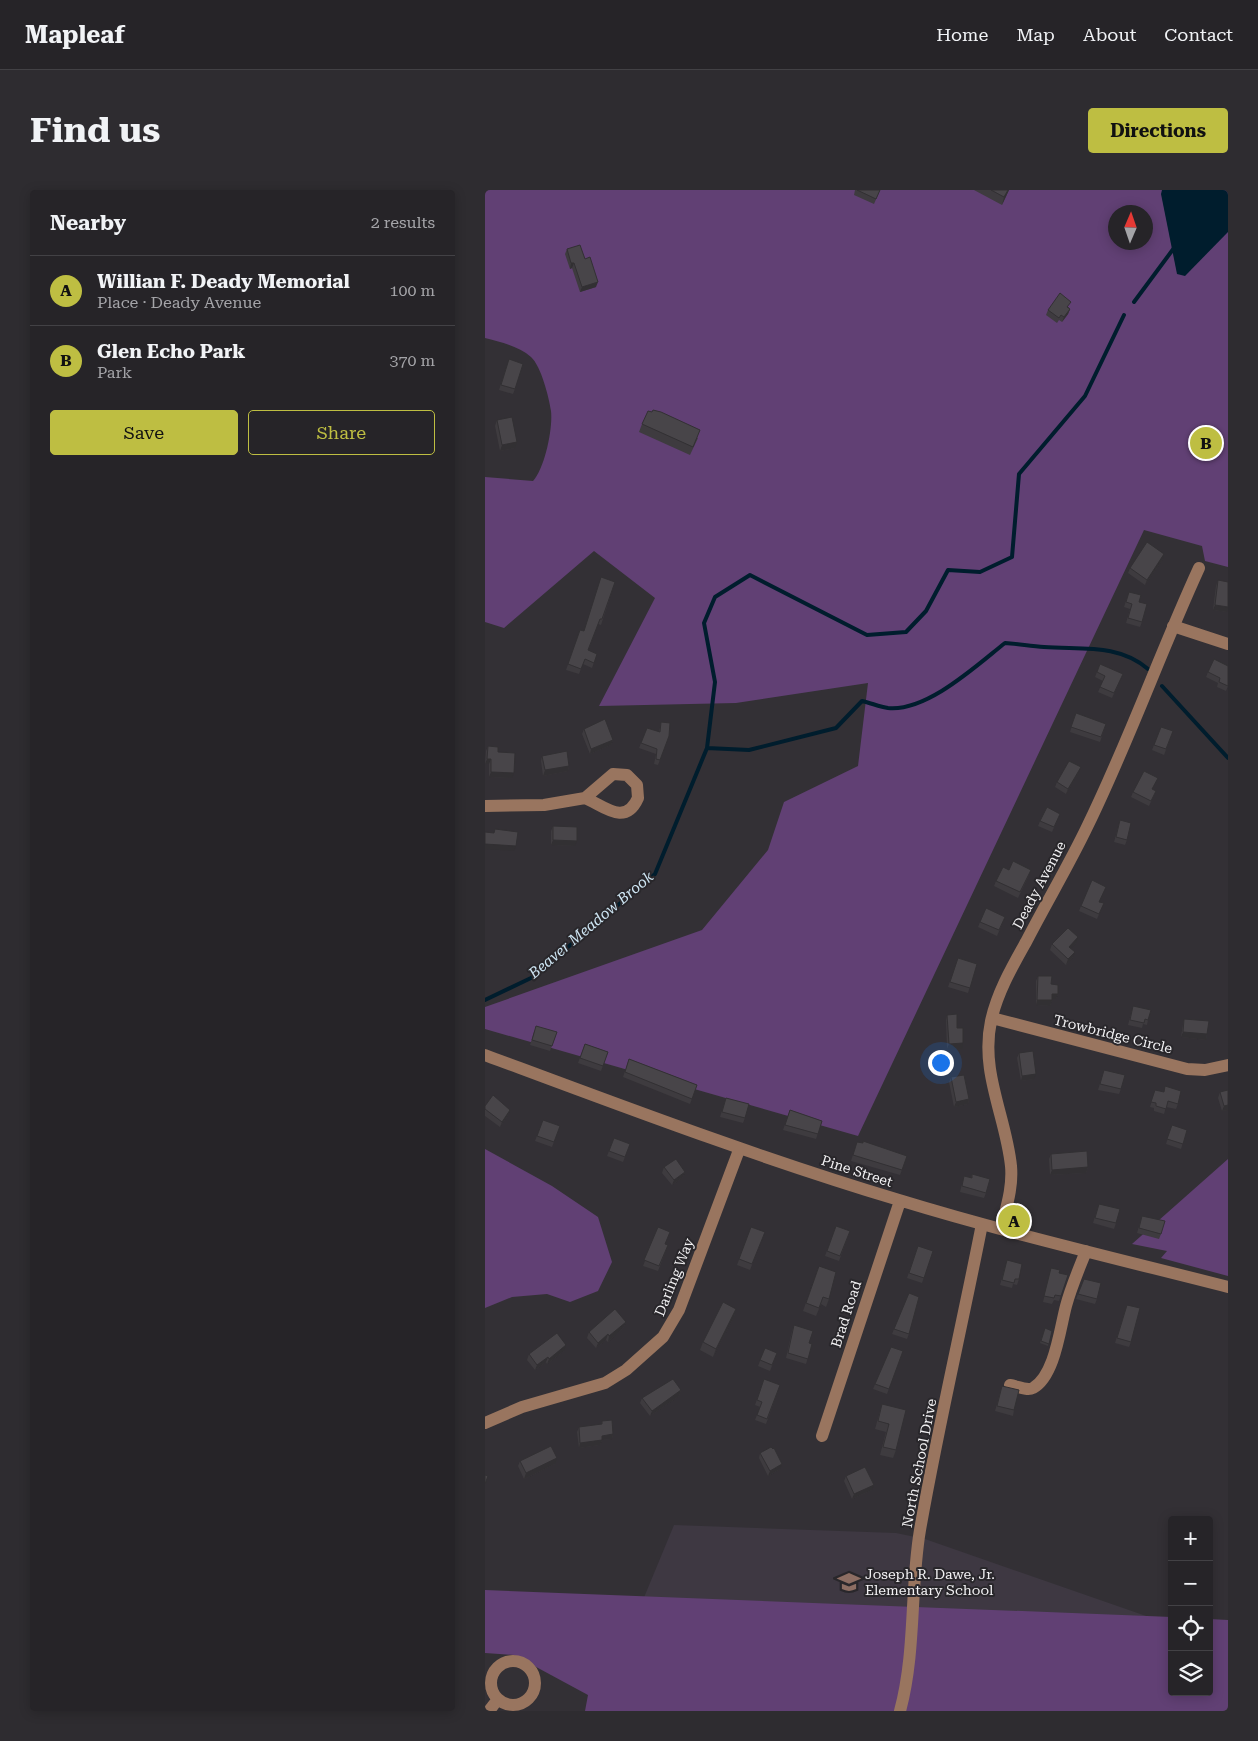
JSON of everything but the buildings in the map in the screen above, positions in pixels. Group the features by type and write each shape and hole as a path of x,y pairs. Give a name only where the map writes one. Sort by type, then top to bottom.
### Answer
{"street":[{"name":"Deady Avenue","path":"1001,1229 1011,1182 1011,1168 990,1075 988,1043 992,1018 1009,974 1088,827 1199,568"},
{"path":"1173,626 1228,644"},
{"path":"485,806 544,805 585,798"},
{"name":"Trowbridge Circle","path":"992,1018 1187,1069 1205,1070 1228,1065"},
{"name":"Pine Street","path":"485,1056 739,1150 900,1201 1228,1287"},
{"name":"Darling Way","path":"485,1423 522,1407 605,1383 627,1370 663,1337 679,1310 739,1150"},
{"name":"Brad Road","path":"822,1436 900,1201"},
{"name":"North School Drive","path":"900,1711 908,1661 920,1530 982,1224"},
{"path":"1010,1385 1027,1389 1033,1388 1044,1376 1053,1356 1066,1304 1086,1251"},
{"path":"489,1711 499,1699"}],"shaded area":[{"path":"485,190 1228,190 1228,567 1205,561 1202,546 1144,530 858,1136 485,1029 485,1007 702,930 768,850 784,802 858,766 868,683 736,703 599,706 655,598 594,551 504,628 485,622 485,477 533,481 544,458 551,418 546,390 535,361 526,353 485,338"},
{"path":"485,1149 552,1186 598,1217 612,1262 598,1291 570,1302 547,1294 512,1297 485,1308"},
{"path":"1228,1159 1228,1276 1161,1258 1167,1251 1132,1244"},
{"name":"Joseph R. Dawe, Jr. Elementary School","path":"674,1525 896,1533 925,1539 1168,1624 1168,1696 1213,1696 1228,1711 597,1711"},
{"name":"Joseph R. Dawe, Jr. Elementary School","path":"485,1590 1168,1617 1168,1696 1213,1696 1213,1619 1228,1620 1228,1711 585,1711 588,1695 514,1655 485,1653"}],"water":[{"path":"1162,190 1228,190 1228,232 1185,276 1177,274 1161,194"}],"waterway":[{"name":"Beaver Meadow Brook","path":"1134,302 1174,248"},
{"name":"Beaver Meadow Brook","path":"485,1000 531,978 655,874 707,748 715,682 704,623 715,597 750,575 867,635 906,632 926,611 948,570 980,572 1012,557 1019,474 1085,396 1124,315"},
{"path":"707,748 749,750 836,728 862,701 888,708 919,703 951,685 1005,643 1111,651 1124,655 1148,669"},
{"path":"1162,686 1228,758"}],"place":[{"name":"Glen Echo Park","path":"1206,443"},
{"name":"Willian F. Deady Memorial","path":"1014,1221"},
{"name":"Joseph R. Dawe, Jr. Elementary School","path":"849,1582"}]}
